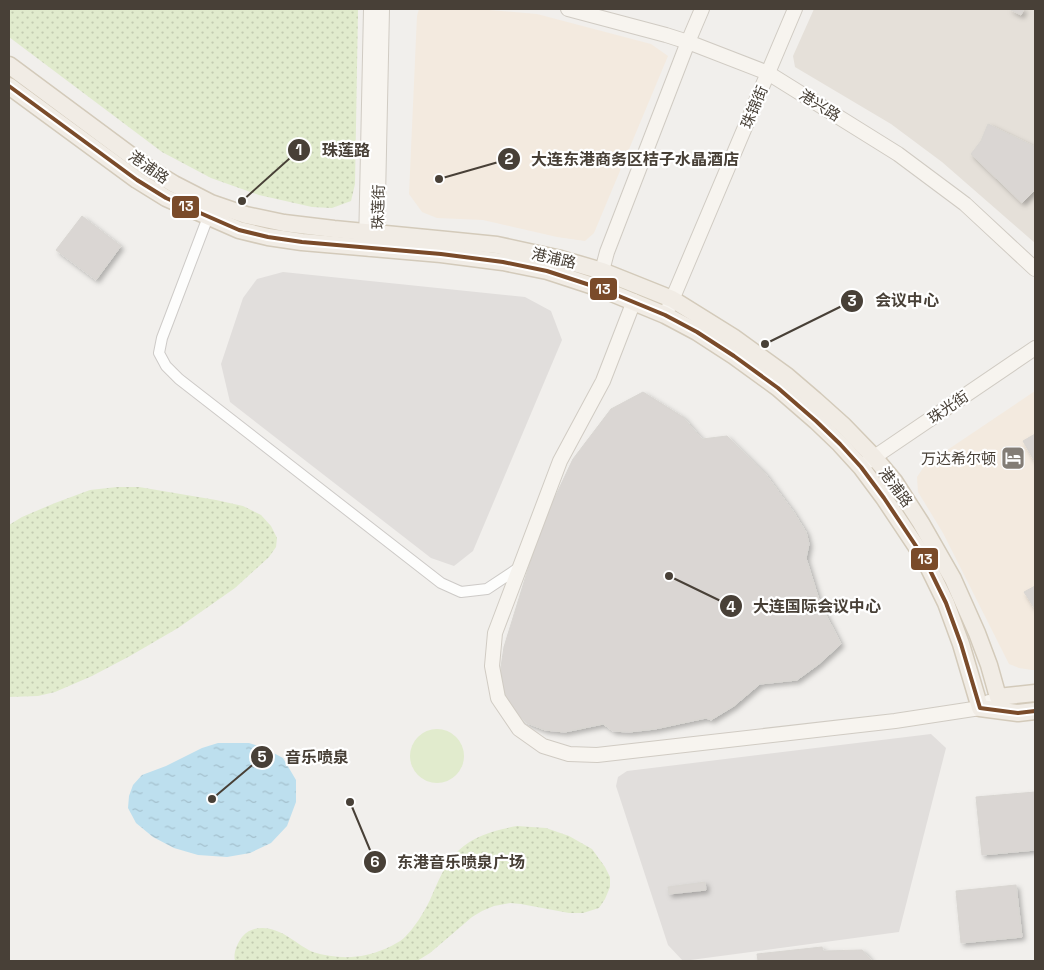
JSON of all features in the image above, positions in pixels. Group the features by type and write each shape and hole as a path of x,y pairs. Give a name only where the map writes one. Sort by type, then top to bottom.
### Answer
{"main road":[{"name":"珠莲街","path":"370,9 372,233 377,245 371,249"},
{"name":"珠莲街","path":"372,233 382,9"},
{"name":"港兴路","path":"568,9 666,34 768,73 898,154 965,204 1035,270"},
{"path":"602,288 602,271 607,252 702,9"},
{"name":"珠锦街","path":"665,315 795,9"},
{"name":"港浦路","path":"9,65 145,166 174,184 211,203 284,223 497,245 562,259 602,271 672,299 733,337 787,376 815,400 844,426 894,481 953,579 977,633 998,696"},
{"name":"港浦路","path":"9,86 137,180 166,198 239,230 302,242 441,254 503,262 547,272 602,288 665,315 697,332 778,388 834,438 861,467 924,558 946,603 961,644 980,708"},
{"path":"634,301 603,381 560,460 495,633 492,666 498,698 518,729 543,746 569,754 597,755 895,721 980,708 1018,713 1035,711"},
{"name":"珠光街","path":"861,467 1035,348"},
{"path":"980,708 998,696 1035,693"}],"street":[{"path":"208,217 162,338 160,353 166,366 179,379 441,583 461,592 487,589 520,567"}],"shaded area":[{"path":"419,9 478,9 537,14 651,44 668,56 594,233 585,241 557,237 483,220 437,218 422,212 409,194 417,16"},
{"path":"814,9 1035,9 1035,243 942,162 891,124 795,67 793,56"},
{"path":"283,272 525,297 551,311 562,340 473,551 454,566 431,558 230,402 221,364 243,298 257,279"},
{"path":"1035,391 1035,670 1032,670 1009,664 943,533 918,492 917,477 925,465"},
{"path":"931,734 946,748 899,932 683,961 668,945 616,786 618,777 627,771"}],"green space":[{"path":"9,9 358,9 355,184 351,201 332,208 312,207 259,195 211,178 162,152 9,37"},
{"path":"139,487 243,506 261,515 271,526 277,538 276,547 269,557 235,588 178,628 130,656 92,676 55,692 38,696 9,697 9,525 22,517 90,490"},
{"path":"432,729 442,729 452,733 460,741 464,756 460,771 452,779 442,783 432,783 422,779 414,771 410,761 410,751 414,741 422,733"},
{"path":"517,826 546,828 569,836 592,849 610,877 610,887 599,908 583,913 569,913 521,904 510,903 494,906 472,917 430,953 417,961 235,961 236,949 242,937 247,932 259,928 272,929 284,934 310,951 332,956 359,956 391,946 401,941 415,925 422,915 445,868 464,845 493,831"}],"water":[{"path":"218,743 249,743 264,748 283,758 296,780 296,802 287,826 271,843 250,853 227,857 198,855 174,848 153,837 136,823 128,808 129,796 133,785 142,775 166,766 202,748"}],"building":[{"path":"1009,9 1024,9 1021,15"},
{"path":"988,124 1035,147 1035,190 1022,203 971,154 981,141"},
{"path":"82,216 121,246 96,280 56,250"},
{"path":"643,392 683,417 702,439 727,436 764,472 806,532 809,544 806,558 820,603 841,644 819,664 797,680 760,684 734,706 711,720 706,718 655,729 629,732 613,731 603,724 565,732 545,730 527,723 516,713 506,699 501,667 504,647 541,527 573,459 611,409"},
{"path":"1035,434 1035,462 1023,441"},
{"path":"1035,586 1035,609 1024,592"},
{"path":"1035,792 1035,850 982,855 976,797"},
{"path":"705,882 706,890 669,894 668,887"},
{"path":"1016,885 1022,937 961,943 956,891"},
{"path":"822,947 823,951 862,950 871,960 758,961 757,954"}],"transit line":[{"name":"13","path":"9,86 137,180 166,198 239,230 302,242 441,254 503,262 547,271 602,289 665,315 697,332 778,388 816,421 861,467 924,558 946,603 961,644 980,708 1018,713 1035,711"}],"place":[{"name":"大连东港商务区桔子水晶酒店","path":"439,179"},
{"name":"珠莲路","path":"242,201"},
{"name":"会议中心","path":"765,344"},
{"name":"万达希尔顿","path":"1013,458"},
{"name":"大连国际会议中心","path":"669,576"},
{"name":"音乐喷泉","path":"212,799"},
{"name":"东港音乐喷泉广场","path":"350,802"}]}
